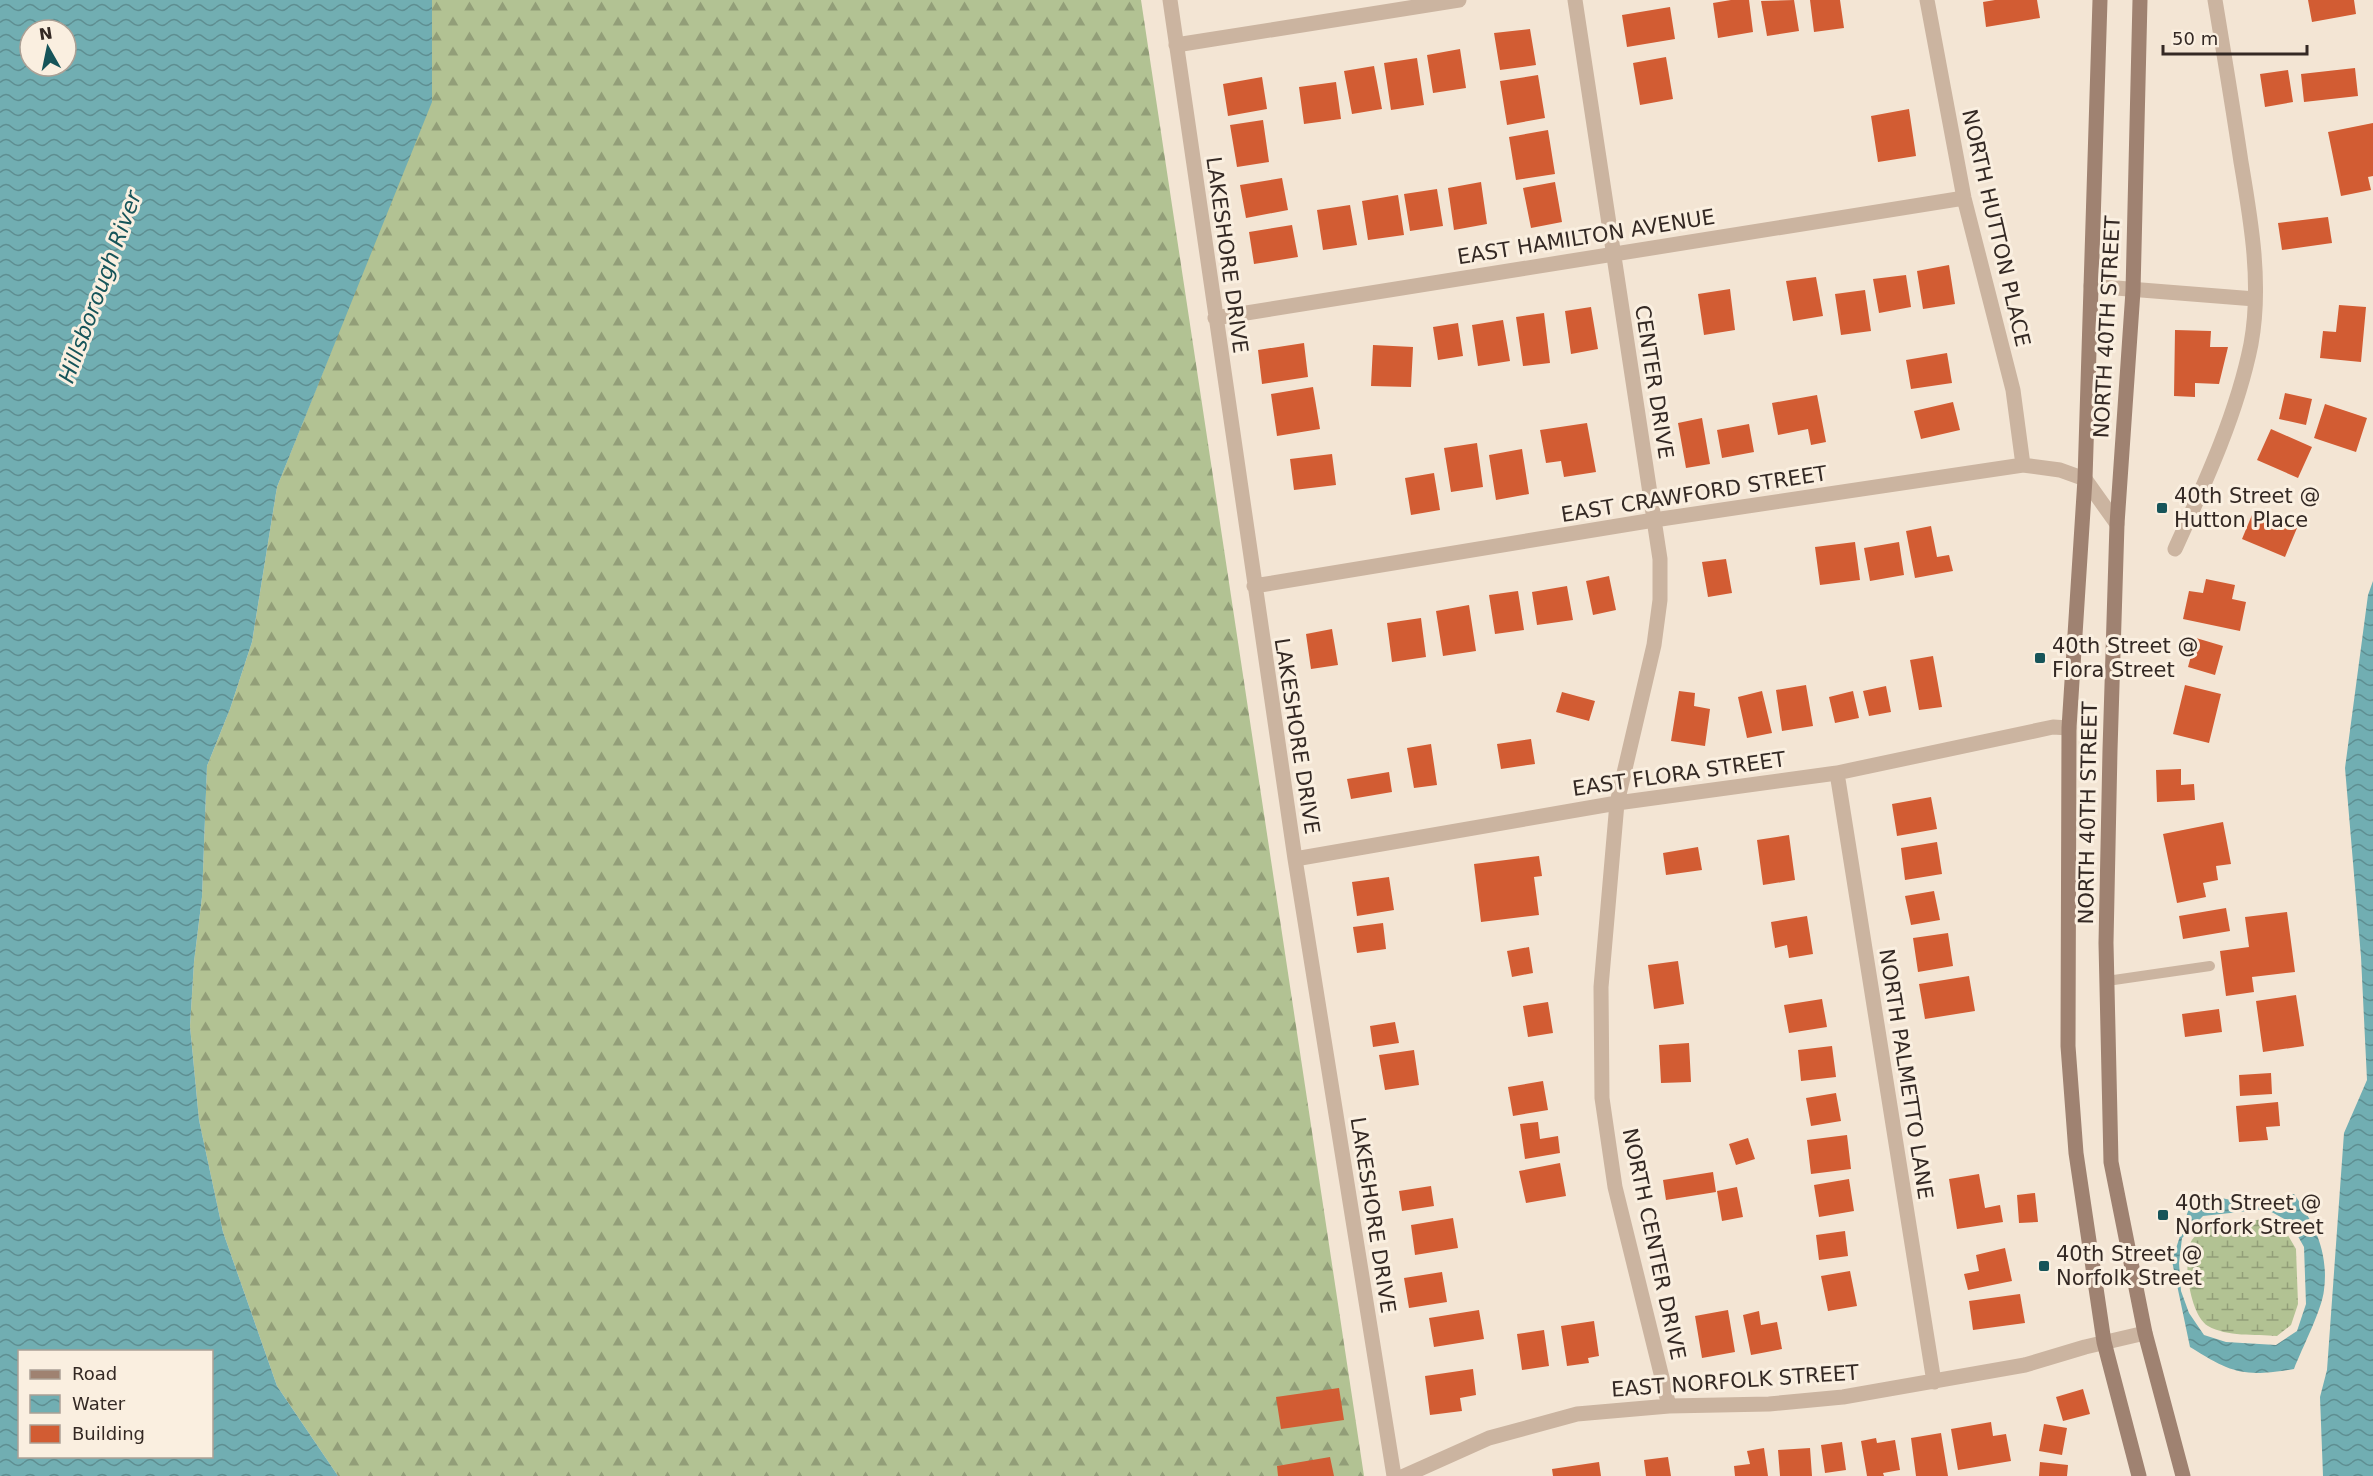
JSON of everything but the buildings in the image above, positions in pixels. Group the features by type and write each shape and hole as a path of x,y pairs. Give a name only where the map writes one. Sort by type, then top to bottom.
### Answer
{"main road":[{"name":"NORTH 40TH STREET","path":"2100,0 2085,479 2069,728 2068,1046 2076,1153 2104,1342 2139,1476"},
{"name":"NORTH 40TH STREET","path":"2140,0 2133,291 2117,524 2107,981 2111,1162 2145,1333 2183,1476"}],"street":[{"name":"LAKESHORE DRIVE","path":"1170,0 1295,859 1394,1476"},
{"path":"1176,45 1459,0"},
{"name":"CENTER DRIVE","path":"1575,0 1660,559 1660,600 1654,645 1617,803"},
{"name":"NORTH HUTTON PLACE","path":"1927,0 1964,198 2013,390 2023,465"},
{"path":"2175,549 2197,501 2241,385 2251,341 2255,299 2252,227 2215,0"},
{"name":"EAST HAMILTON AVENUE","path":"1215,318 1964,198"},
{"path":"2091,286 2255,299"},
{"name":"EAST CRAWFORD STREET","path":"1254,586 1654,520 2023,465 2060,470 2085,479"},
{"path":"2085,479 2117,524"},
{"name":"EAST FLORA STREET","path":"1295,859 1617,803 1837,772 2053,727 2069,728"},
{"name":"NORTH PALMETTO LANE","path":"1837,772 1934,1382"},
{"name":"NORTH CENTER DRIVE","path":"1617,803 1601,987 1602,1098 1616,1187 1669,1406"},
{"name":"EAST NORFOLK STREET","path":"1404,1476 1489,1438 1577,1414 1669,1406 1769,1404 1843,1397 2025,1365 2104,1342 2145,1333"}],"lane":[{"path":"2107,981 2210,966"}],"green space":[{"path":"432,0 1141,0 1364,1476 338,1476 277,1386 223,1232 199,1120 190,1026 194,962 202,897 207,766 230,709 252,642 277,487 340,329"},
{"path":"2265,1219 2283,1227 2296,1249 2298,1304 2291,1325 2277,1336 2216,1330 2202,1320 2193,1300 2187,1263 2191,1242 2204,1226"}],"water":[{"name":"Hillsborough River","path":"0,0 432,0 432,102 277,487 252,642 230,709 207,766 202,897 194,962 190,1026 199,1120 223,1232 277,1386 338,1476 0,1476"},
{"path":"2373,581 2373,1476 2323,1476 2320,1397 2327,1370 2344,1133 2367,1080 2361,957 2345,768 2368,595"},
{"path":"2294,1194 2314,1227 2322,1251 2324,1290 2316,1318 2294,1369 2250,1373 2217,1363 2190,1347 2172,1261 2188,1211 2212,1196 2264,1207","holes":["2266,1209 2290,1222 2304,1247 2306,1304 2297,1331 2276,1345 2226,1342 2204,1335 2189,1313 2181,1291 2179,1263 2182,1238 2203,1216"]}],"place":[{"name":"40th Street @ Hutton Place","path":"2162,508"},
{"name":"40th Street @ Flora Street","path":"2040,658"},
{"name":"40th Street @ Norfork Street","path":"2163,1215"},
{"name":"40th Street @ Norfolk Street","path":"2044,1266"}]}
